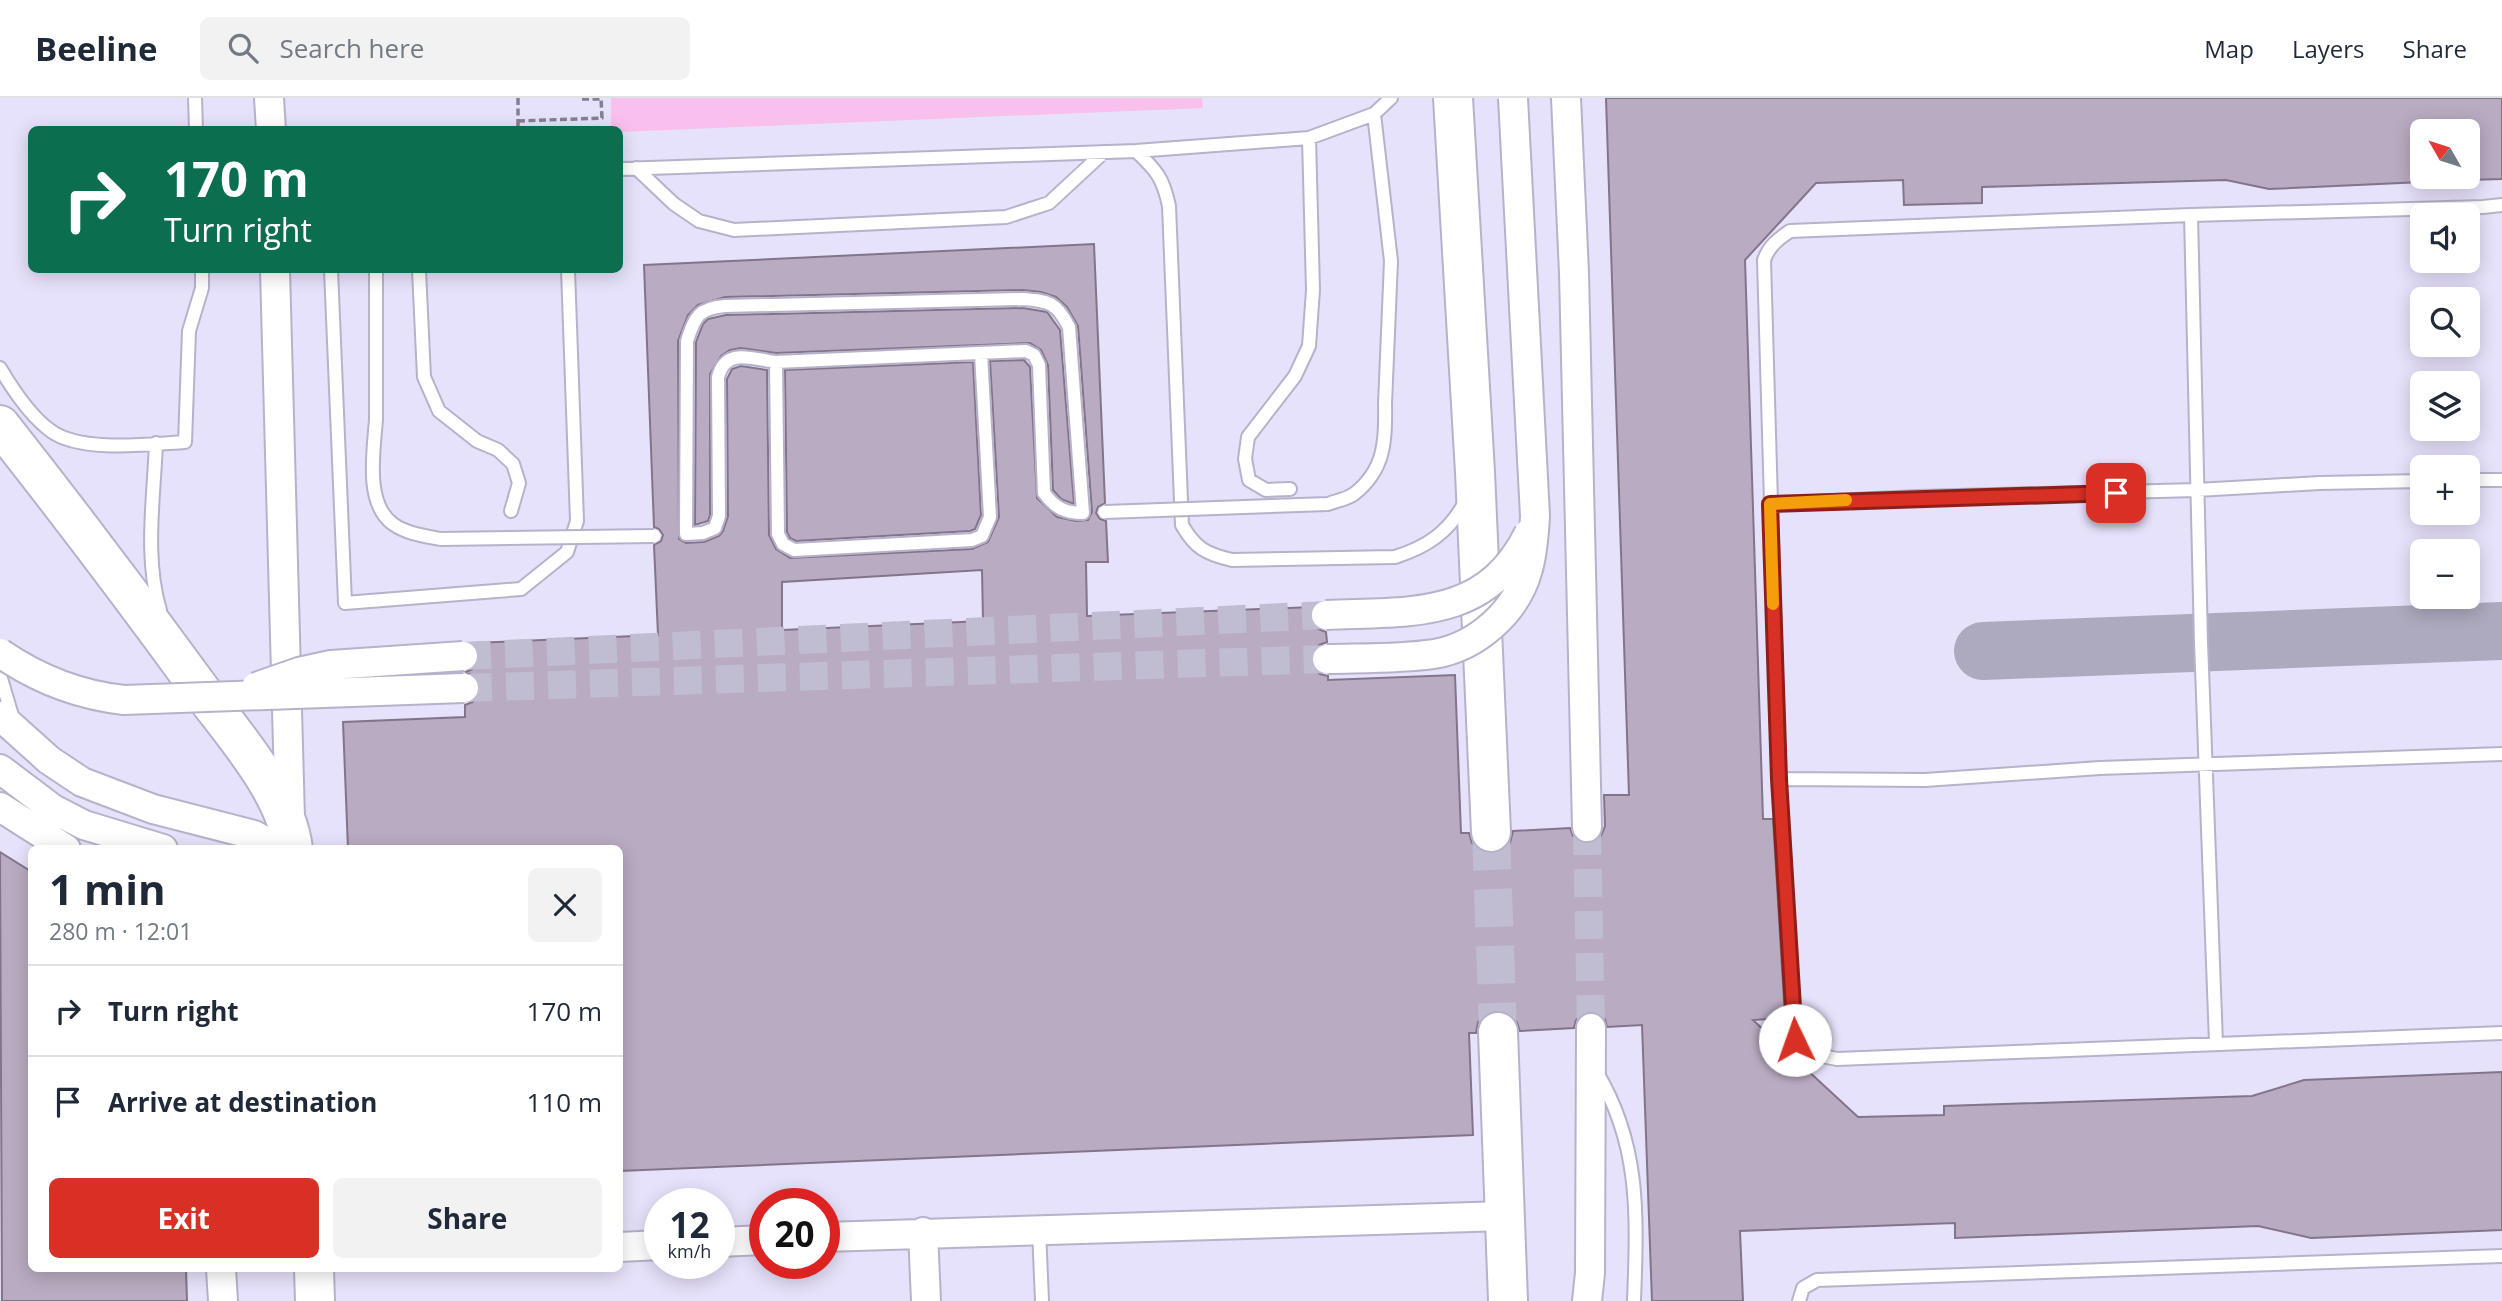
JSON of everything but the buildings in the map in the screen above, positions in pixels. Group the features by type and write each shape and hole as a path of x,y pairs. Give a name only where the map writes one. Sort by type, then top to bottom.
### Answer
{"highway":[{"path":"1453,98 1475,472 1491,832"},
{"path":"0,425 172,650 271,787 282,807 288,843"},
{"path":"1498,1032 1508,1301"},
{"path":"314,1272 315,1301"}],"street":[{"path":"270,98 271,126"},
{"path":"1327,659 1437,653 1461,646 1481,634 1503,614 1517,596 1528,571 1534,543 1535,516 1513,98"},
{"path":"1566,98 1574,274 1587,827"},
{"path":"8,724 49,760 82,782 153,809 288,843 275,273"},
{"path":"1326,615 1425,610 1448,606 1467,597 1490,583 1506,568 1520,550 1535,516"},
{"path":"0,653 42,680 96,697 124,700 464,688"},
{"path":"230,696 299,671 463,656"},
{"path":"0,769 52,808 84,825 150,845"},
{"path":"0,807 60,845"},
{"path":"1587,1301 1590,1273 1591,1028"},
{"path":"840,1236 1505,1216"},
{"path":"923,1232 926,1301"},
{"path":"623,1247 644,1246"},
{"path":"221,1272 223,1301"}],"lane":[{"path":"195,98 196,126"},
{"path":"623,169 1136,151 1309,138 1374,114 1391,98"},
{"path":"1105,512 1328,504 1353,495 1382,457 1386,436 1391,261 1374,114"},
{"path":"1290,489 1266,491 1249,480 1245,459 1248,437 1295,376 1308,346 1313,290 1309,138"},
{"path":"1136,151 1152,165 1164,183 1169,206 1182,525 1192,542 1212,556 1232,560 1395,557 1420,549 1443,533 1457,517 1467,499 1475,472"},
{"path":"636,169 674,204 699,221 734,230 1006,217 1049,203 1104,152"},
{"path":"2502,205 1790,231 1777,239 1764,260 1779,779 1795,1040 1812,1054 1837,1059 2502,1033"},
{"path":"2191,215 2205,766 2216,1043"},
{"path":"0,368 11,387 52,432 74,441 102,444 186,442 189,331 202,288 202,273"},
{"path":"331,273 345,603 521,589 566,552 577,520 568,273"},
{"path":"376,273 376,419 372,475 378,503 392,524 414,534 441,539 654,536"},
{"path":"419,273 424,377 439,411 477,441 498,450 513,464 519,483 511,510"},
{"path":"1023,299 1048,301 1061,311 1069,327 1083,513 1053,505 1044,493 1039,365 1034,355 1026,351 776,362 735,357 728,358 721,365 718,377 719,516 715,528 703,533 686,534 687,341 699,314 709,307 725,306 1023,299"},
{"path":"776,362 778,534 783,544 794,550 972,540 982,536 990,517 981,353"},
{"path":"156,443 152,555 154,591 172,650"},
{"path":"2480,480 2502,480"},
{"path":"1770,504 2197,490 2320,482 2410,481"},
{"path":"0,675 8,724"},
{"path":"1779,779 1925,780 2100,768 2502,754"},
{"path":"1591,1063 1611,1096 1623,1126 1634,1174 1634,1301"},
{"path":"1039,1230 1042,1301"},
{"path":"1799,1301 1803,1288 1817,1280 2502,1256"}],"path":[{"path":"517,98 518,126"},
{"path":"518,121 601,118 601,99 582,99"}],"shaded area":[{"path":"611,98 1202,98 1203,108 623,132 623,126 611,126"}],"taxiway":[{"path":"1983,651 2502,631"}],"tunnel":[{"path":"463,656 1326,615"},
{"path":"464,688 1327,659"},
{"path":"1587,827 1591,1028"},
{"path":"1491,832 1498,1032"}],"slow traffic":[{"path":"1773,604 1770,504 1846,500"}],"route":[{"path":"1795,1040 1779,779 1770,504 1918,497 2116,493"}]}
